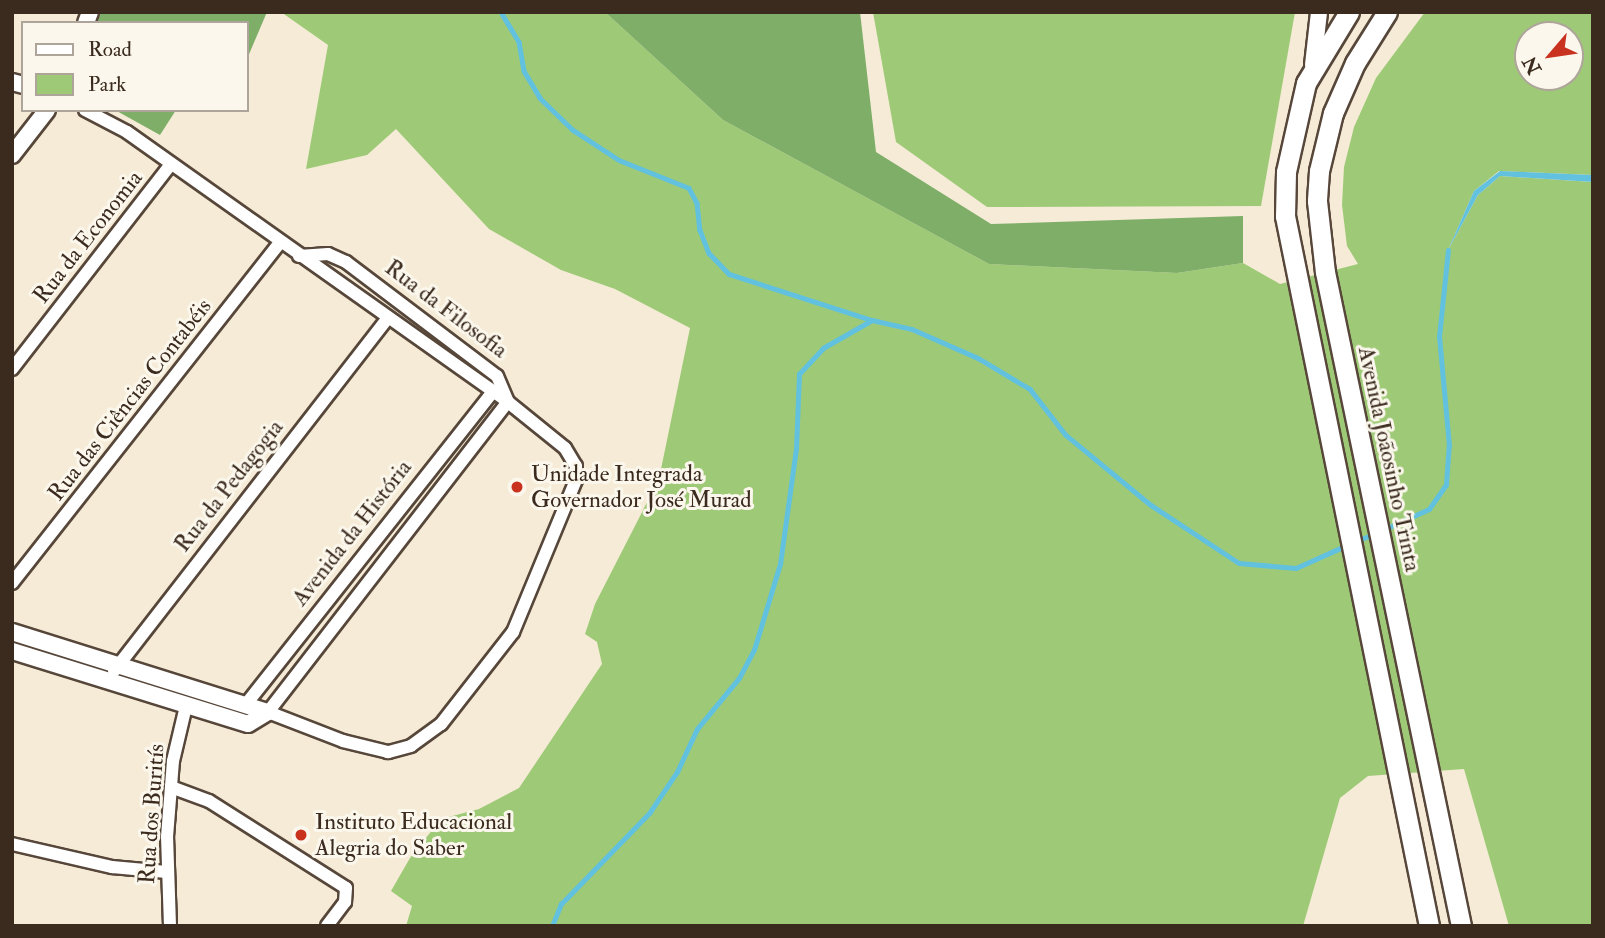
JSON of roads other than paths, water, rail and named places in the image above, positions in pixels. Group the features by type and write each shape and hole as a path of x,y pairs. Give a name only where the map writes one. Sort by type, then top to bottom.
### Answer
{"main road":[{"path":"1349,12 1313,66 1297,111 1286,172 1285,216 1295,279 1429,926"},
{"name":"Avenida Joãosinho Trinta","path":"1388,12 1355,63 1324,144 1317,201 1325,272 1461,926"},
{"path":"1416,863 1419,926"},
{"path":"1451,875 1472,926"}],"street":[{"path":"1313,66 1320,12"},
{"path":"12,155 45,112"},
{"name":"Rua da Filosofia","path":"88,112 171,164 508,402"},
{"name":"Rua da Economia","path":"12,369 171,164"},
{"name":"Rua das Ciências Contabéis","path":"12,583 281,242"},
{"name":"Rua da Filosofia","path":"299,256 328,254 346,262 497,376 508,402"},
{"name":"Rua da Pedagogia","path":"110,681 116,665 387,319"},
{"name":"Avenida da História","path":"247,703 493,392"},
{"path":"12,632 247,703 343,741 395,752 441,724 513,632 576,480 576,466 565,448 508,402"},
{"name":"Avenida da História","path":"268,712 508,402"},
{"path":"12,651 248,724 268,712"},
{"name":"Rua dos Buritís","path":"170,926 167,872 171,788 186,706"},
{"path":"171,788 209,802 346,888 345,902 327,926"},
{"path":"12,844 112,867 167,872"}],"water":[{"path":"1500,171 1593,175 1593,182 1500,176 1478,195 1448,250 1474,191"}],"waterway":[{"path":"501,12 519,42 524,71 540,98 573,130 619,160 689,188 697,203 700,230 709,253 729,274 871,320"},
{"path":"1385,529 1429,509 1446,485 1449,446 1439,337 1448,250"},
{"path":"552,926 561,904 650,812 677,772 697,729 739,678 754,650 780,564 796,449 799,374 823,348 872,320 912,329 978,358 1030,389 1066,435 1151,505 1239,563 1296,568 1345,546"},
{"path":"1356,541 1374,534"}],"place":[{"name":"Unidade Integrada Governador José Murad","path":"517,487"},
{"name":"Instituto Educacional Alegria do Saber","path":"301,835"}]}
